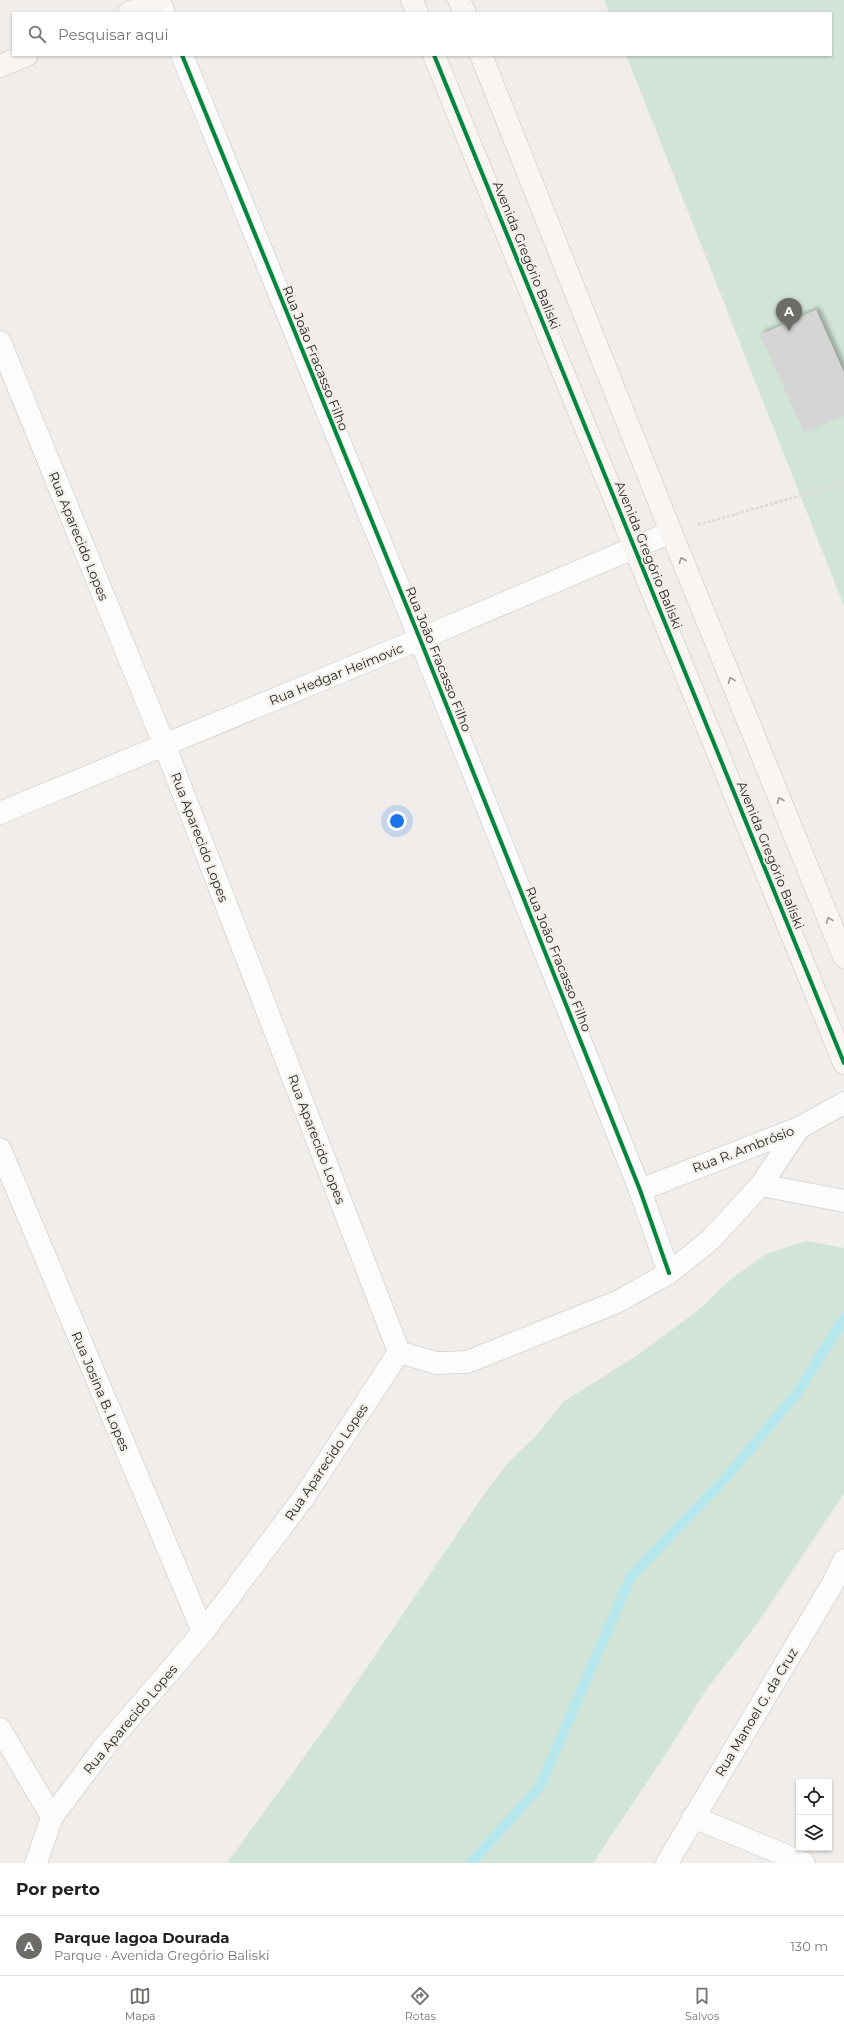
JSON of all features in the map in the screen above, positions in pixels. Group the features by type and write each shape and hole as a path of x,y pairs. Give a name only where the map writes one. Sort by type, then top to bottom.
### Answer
{"street":[{"path":"130,12 159,0 164,12"},
{"path":"412,0 417,12"},
{"path":"459,0 464,12"},
{"path":"0,66 25,56"},
{"name":"Rua João Fracasso Filho","path":"182,56 420,639 640,1190 668,1273"},
{"name":"Avenida Gregório Baliski","path":"434,56 636,547 844,1064"},
{"path":"481,56 670,532 844,957"},
{"name":"Rua Aparecido Lopes","path":"0,342 164,744 399,1352 304,1497 203,1632 102,1750 52,1817 36,1863"},
{"name":"Rua Hedgar Heimovic","path":"0,813 420,639 670,532"},
{"name":"Rua R. Ambrósio","path":"640,1190 799,1128 844,1103"},
{"path":"399,1352 436,1363 467,1362 617,1302 668,1273 710,1240 761,1185 799,1128"},
{"name":"Rua Josina B. Lopes","path":"0,1149 6,1186 203,1632"},
{"path":"761,1185 844,1201"},
{"name":"Rua Manoel G. da Cruz","path":"667,1863 693,1818 838,1585 844,1560"},
{"path":"0,1729 52,1817"},
{"path":"693,1818 804,1863"}],"path":[{"path":"670,532 844,483"}],"green space":[{"path":"604,0 844,0 844,606 626,56 832,56 832,12 609,12"},
{"path":"807,1241 844,1248 844,1493 756,1625 704,1693 662,1760 593,1863 227,1863 336,1713 480,1500 507,1464 536,1436 563,1402 636,1356 669,1332 702,1307 731,1279 766,1254"}],"building":[{"path":"816,310 844,373 844,414 804,432 760,335"}],"waterway":[{"path":"471,1863 540,1786 631,1576 723,1481 798,1392 844,1318"}],"cycle path":[{"path":"182,56 420,639 640,1190 669,1273"},
{"path":"434,56 844,1063"}],"place":[{"name":"Parque lagoa Dourada","path":"789,331"}]}
